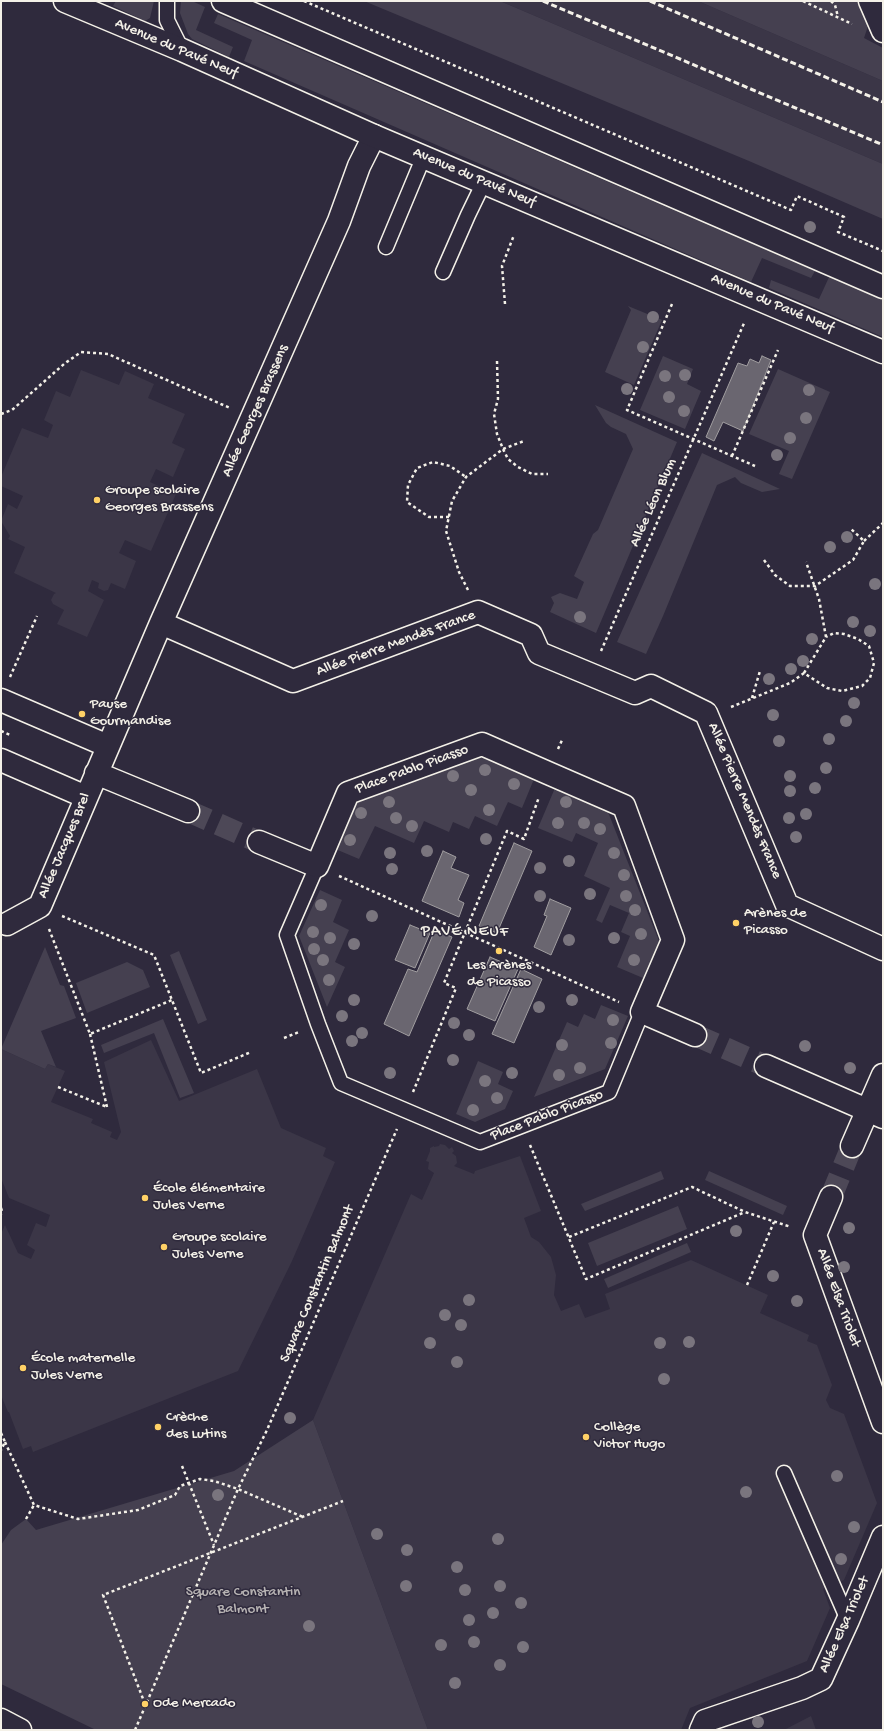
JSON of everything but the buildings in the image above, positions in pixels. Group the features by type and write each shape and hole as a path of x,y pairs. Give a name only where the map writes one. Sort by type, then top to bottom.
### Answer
{"street":[{"name":"Avenue du Pavé Neuf","path":"65,1 182,50 374,136 883,352"},
{"path":"223,1 883,287"},
{"path":"870,1 881,29"},
{"name":"Allée Georges Brassens","path":"96,773 339,221 359,166 374,136"},
{"name":"Allée Pierre Mendès France","path":"162,623 293,681 478,612 531,635 538,653 634,694 651,686 706,713 787,905 883,949"},
{"path":"4,691 108,746"},
{"name":"Place Pablo Picasso","path":"317,866 348,793 482,744 624,806 673,940 642,1012"},
{"path":"1,760 86,797"},
{"path":"96,773 188,810"},
{"name":"Allée Jacques Brel","path":"3,926 40,906 96,773"},
{"path":"259,842 317,866"},
{"path":"642,1012 695,1035"},
{"path":"766,1066 875,1114"},
{"path":"852,1146 875,1114 883,1075"},
{"name":"Allée Elsa Triolet","path":"831,1197 815,1235 883,1422"},
{"name":"Allée Elsa Triolet","path":"701,1730 705,1721 802,1688 821,1679 883,1537"},
{"path":"1,1720 20,1730"}],"lane":[{"path":"167,1 167,20 182,50"},
{"path":"386,247 424,156"},
{"path":"443,272 484,182"},
{"name":"Place Pablo Picasso","path":"317,866 287,935 318,1024 341,1082 480,1142 609,1092 642,1012"},
{"path":"784,1472 848,1620"}],"path":[{"path":"304,1 791,210 797,196 844,217 838,232 883,251"},
{"path":"803,1 866,30 881,29"},
{"path":"831,1 835,5 838,18"},
{"path":"505,304 502,266 514,235"},
{"path":"672,304 626,410 755,466"},
{"name":"Allée Léon Blum","path":"591,675 745,322"},
{"path":"732,456 778,350"},
{"path":"1,414 12,410 64,364 82,352 96,352 108,354 253,418"},
{"path":"497,361 498,399 494,414 497,434 503,449 508,459 518,467 532,474 548,474"},
{"path":"478,612 459,572 446,531 452,501 466,477 503,449 524,441"},
{"path":"449,517 429,516 407,502 408,486 417,468 433,462 450,466 466,477"},
{"path":"764,560 775,576 790,586 815,586 853,560 864,541 883,523"},
{"path":"850,528 864,541"},
{"path":"806,562 819,599 826,637"},
{"path":"4,691 37,616"},
{"path":"709,718 752,698 790,683 804,673 826,637 834,633 844,634 858,639 869,646 873,654 874,663 870,678 862,686 842,691 827,688 804,673"},
{"path":"752,698 760,671"},
{"path":"405,1110 456,988 444,983 507,831 524,839 548,772"},
{"path":"317,866 642,1012"},
{"path":"40,906 154,955 201,1073 251,1052"},
{"path":"40,906 90,1034 107,1107 58,1087"},
{"path":"90,1034 172,1000"},
{"path":"284,1038 297,1033"},
{"name":"Square Constantin Balmont","path":"135,1730 238,1489 267,1430 405,1110"},
{"path":"529,1143 586,1278 745,1212"},
{"path":"569,1237 692,1187 745,1212 815,1235"},
{"path":"1,1208 1,1214"},
{"path":"747,1285 774,1222"},
{"path":"1,1433 34,1505 78,1520 138,1510 175,1495 180,1486 200,1479 214,1481 238,1489 304,1517"},
{"path":"1,1450 5,1442"},
{"path":"182,1466 214,1545"},
{"path":"145,1704 103,1595 343,1502"},
{"path":"26,1519 34,1505"}],"shaded area":[{"path":"500,1 698,1 883,81 883,164"},
{"path":"762,356 771,360 743,431 723,422 714,441 706,437 738,363 747,366 750,359 759,363"},
{"name":"Groupe scolaire Georges Brassens","path":"81,370 119,385 125,371 154,384 148,398 185,414 172,443 185,449 173,477 156,469 150,482 176,494 151,551 125,540 119,553 136,561 125,589 111,583 108,590 104,591 98,588 99,583 92,580 88,591 104,600 87,637 57,624 64,610 53,604 51,600 56,593 14,573 25,547 8,539 10,536 1,521 8,504 17,509 23,496 1,486 1,477 22,428 48,438 53,425 44,420 56,391 70,397"},
{"path":"514,843 532,851 497,933 479,926"},
{"path":"443,851 456,857 451,868 469,875 458,900 464,903 459,917 422,901"},
{"path":"550,899 571,908 551,955 534,947 547,916 544,915"},
{"path":"410,925 430,933 415,968 395,960"},
{"path":"435,930 452,937 409,1036 384,1024 408,969 417,972"},
{"path":"490,957 518,969 495,1021 467,1009"},
{"path":"521,969 542,979 514,1043 492,1034"},
{"name":"Groupe scolaire Jules Verne","path":"151,1040 179,1101 257,1069 281,1128 326,1148 323,1156 335,1162 292,1261 238,1371 33,1452 31,1446 23,1449 1,1395 1,1234 5,1225 18,1253 31,1259 35,1250 27,1245 36,1223 46,1227 50,1215 9,1198 1,1178 1,1049 45,1069 48,1064 65,1071 51,1102 93,1119 91,1123 112,1132 110,1137 117,1140 121,1132 104,1062"},
{"name":"Collège Victor Hugo","path":"440,1144 445,1145 449,1149 452,1147 454,1151 452,1153 456,1156 457,1163 454,1166 474,1174 475,1171 520,1156 541,1211 524,1218 531,1237 539,1242 551,1257 556,1275 554,1295 561,1311 579,1304 585,1318 610,1309 605,1294 691,1260 768,1295 760,1313 809,1335 807,1341 817,1345 832,1385 826,1400 830,1408 844,1414 877,1503 844,1580 823,1589 830,1608 807,1661 690,1708 681,1730 428,1730 313,1420 411,1194 422,1200 434,1173 428,1169 429,1162 426,1161 430,1148 439,1146"},
{"path":"811,1716 816,1730 784,1730"}],"green space":[{"path":"116,1 154,1 150,18 145,21 113,6"},
{"path":"181,1 192,1 205,7 196,30 233,47 229,57 192,39 188,34 180,13"},
{"path":"364,1 500,1 883,164 883,219 749,161"},
{"path":"698,1 858,1 868,26 864,38 883,48 883,81"},
{"path":"218,14 815,271 811,278 762,258 751,282 244,61 252,40 214,23"},
{"path":"830,275 883,298 883,337 769,288 771,280 819,299"},
{"path":"628,306 662,320 634,385 605,372 631,310"},
{"path":"663,356 693,369 687,384 701,391 685,429 640,410"},
{"path":"778,369 830,392 792,479 779,474 789,451 749,434"},
{"path":"595,405 677,442 596,633 550,612 554,603 551,597 560,593 577,599 584,582 574,576 593,534 598,530 633,449 626,434 606,423"},
{"path":"702,453 780,489 762,492 741,483 735,477 717,485 646,654 617,642"},
{"path":"480,756 534,779 522,808 508,802 497,826 475,816 469,829 453,822 449,832 424,821 414,843 375,826 359,859 333,848 352,804"},
{"path":"555,788 608,812 659,941 643,978 617,967 630,936 621,932 629,913 610,905 602,923 596,920 610,888 584,876 598,843 576,833 572,842 538,828"},
{"path":"320,890 342,900 333,922 349,930 335,962 345,967 327,1007 299,936"},
{"path":"45,947 60,985 64,986 76,1018 41,1031 56,1067 48,1064 45,1069 1,1049"},
{"path":"179,951 207,1020 198,1024 170,955"},
{"path":"127,962 143,970 150,987 87,1013 76,983"},
{"path":"601,1005 628,1016 605,1069 534,1097 567,1022 578,1027 584,1014 595,1019"},
{"path":"163,1019 194,1093 180,1098 154,1033 104,1053 101,1045"},
{"path":"478,1061 503,1072 498,1084 513,1091 505,1109 475,1122 456,1114"},
{"path":"661,1171 664,1179 585,1211 581,1204"},
{"path":"709,1171 787,1206 783,1215 705,1180"},
{"path":"678,1206 687,1229 597,1266 588,1243"},
{"path":"687,1243 691,1252 608,1288 604,1279"},
{"name":"Square Constantin Balmont","path":"313,1420 428,1730 96,1730 1,1684 1,1545 11,1530 26,1519 36,1530 234,1471"}],"tunnel":[{"path":"188,811 259,842"},
{"path":"695,1035 766,1066"},
{"path":"831,1197 852,1146"}],"railway":[{"path":"543,1 883,145"},
{"path":"650,1 883,102"}],"place":[{"name":"Groupe scolaire Georges Brassens","path":"97,500"},
{"name":"Pause Gourmandise","path":"82,714"},
{"name":"Arènes de Picasso","path":"736,923"},
{"name":"Les Arènes de Picasso","path":"499,951"},
{"name":"École élémentaire Jules Verne","path":"145,1198"},
{"name":"Groupe scolaire Jules Verne","path":"164,1247"},
{"name":"École maternelle Jules Verne","path":"23,1368"},
{"name":"Crèche des Lutins","path":"158,1427"},
{"name":"Collège Victor Hugo","path":"586,1437"},
{"name":"Ode Mercado","path":"145,1704"}],"district":[{"name":"PAVÉ NEUF","path":"465,933"}]}
